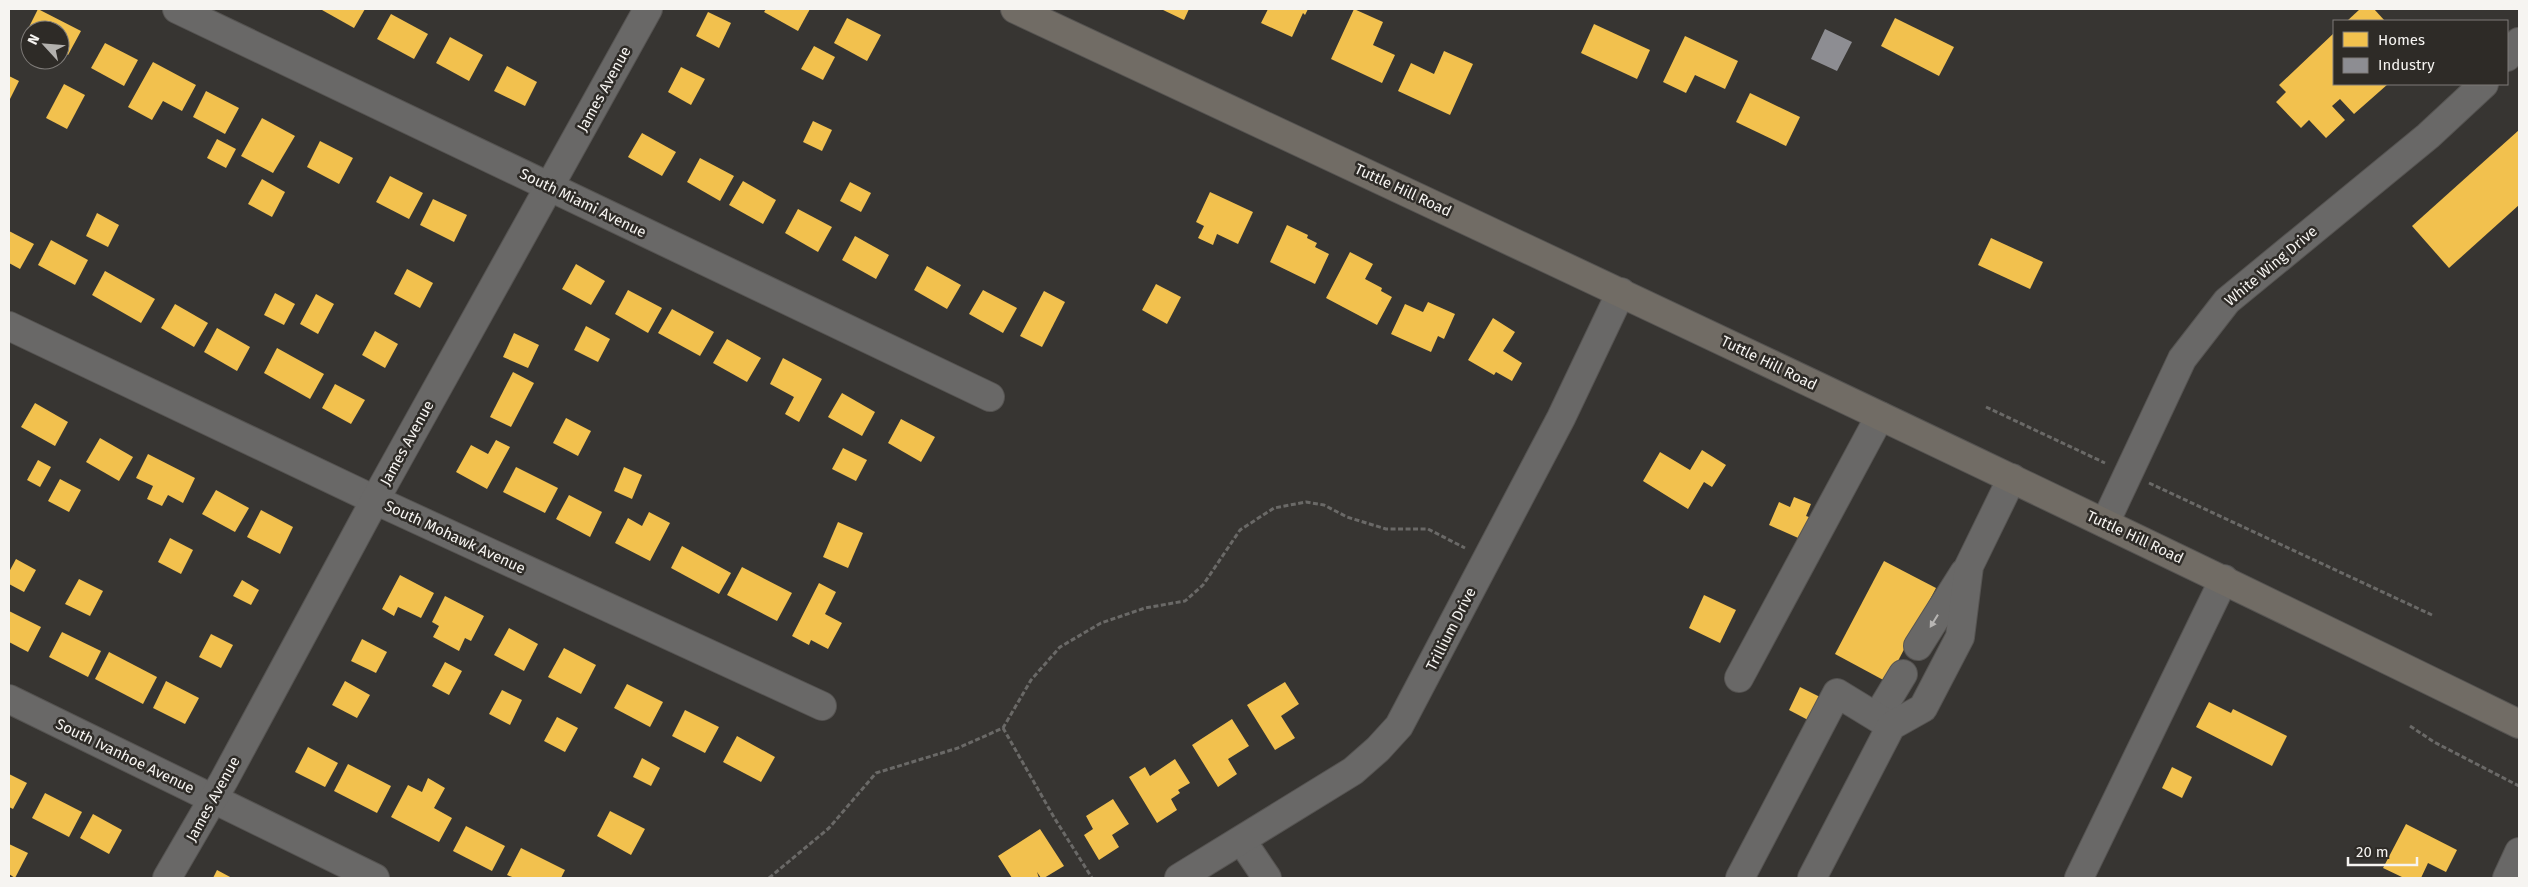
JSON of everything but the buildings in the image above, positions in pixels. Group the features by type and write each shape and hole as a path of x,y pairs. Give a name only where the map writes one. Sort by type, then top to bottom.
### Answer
{"main road":[{"name":"Tuttle Hill Road","path":"1015,9 1621,292 2224,579 2519,724"}],"street":[{"name":"South Miami Avenue","path":"177,9 990,397"},
{"name":"James Avenue","path":"167,878 214,799 376,500 648,9"},
{"path":"2508,56 2519,42"},
{"name":"White Wing Drive","path":"2105,523 2182,359 2227,301 2428,136 2483,85"},
{"name":"Trillium Drive","path":"1179,878 1353,771 1378,749 1399,726 1414,701 1561,418 1621,292"},
{"name":"South Mohawk Avenue","path":"9,326 376,500 822,706"},
{"path":"1739,678 1880,416"},
{"path":"1918,646 1969,566 2012,478"},
{"path":"1884,722 1923,708 1960,637 1969,566"},
{"path":"2079,878 2224,579"},
{"path":"1812,878 1884,722 1903,674"},
{"path":"1740,878 1837,693 1884,722"},
{"name":"South Ivanhoe Avenue","path":"9,700 375,878"},
{"path":"1242,841 1266,878"},
{"path":"2507,878 2519,852"}],"path":[{"path":"1986,407 2432,615"},
{"path":"769,878 829,828 876,773 958,748 1003,728 1031,680 1060,647 1101,623 1145,608 1185,601 1203,585 1240,530 1274,508 1306,502 1324,506 1386,529 1428,529 1487,559"},
{"path":"2410,726 2434,742 2519,786"},
{"path":"1003,728 1092,878"}]}
